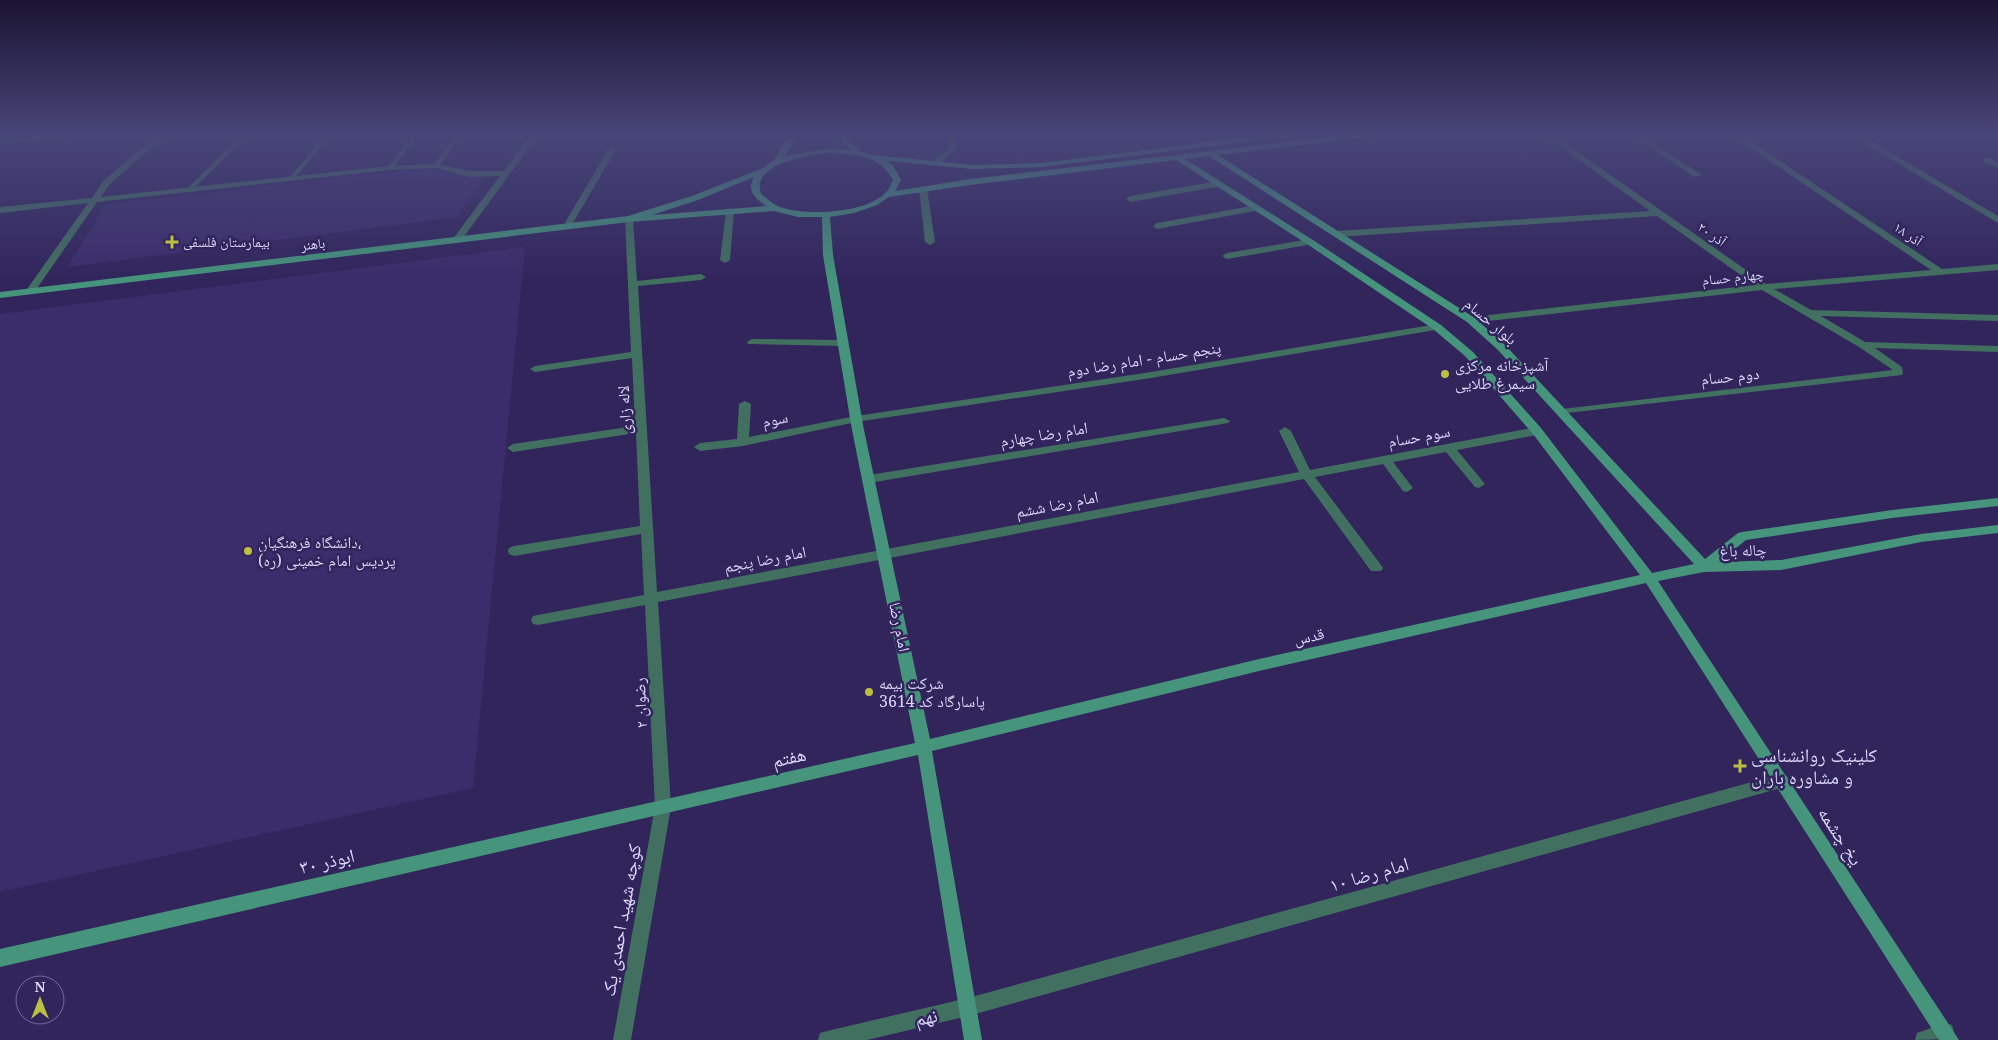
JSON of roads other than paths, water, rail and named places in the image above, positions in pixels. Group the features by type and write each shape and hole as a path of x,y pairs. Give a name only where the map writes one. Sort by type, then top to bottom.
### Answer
{"main road":[{"name":"باهنر","path":"629,219 695,198 732,183"},
{"path":"756,183 754,186 756,194 763,202 774,208 798,214 826,216 863,209 878,203 895,187 895,183"},
{"path":"888,195 967,183"},
{"name":"بلوار حسام","path":"1249,183 1323,238 1469,354 1537,431 1649,578"},
{"name":"بلوار حسام","path":"1220,184 1257,208 1323,238 1471,320 1502,348 1704,567"},
{"name":"باهنر","path":"0,295 629,219 774,208"},
{"name":"امام رضا","path":"826,216 828,255 842,343 924,747 973,1040"},
{"name":"چاله باغ","path":"1704,567 1742,536 1892,514 1998,502"},
{"name":"چاله باغ","path":"1704,567 1781,565 1921,538 1998,529"},
{"name":"قدس","path":"924,747 1258,665 1704,567"},
{"name":"یخ چشمه","path":"1649,578 1947,1036"},
{"name":"هفتم","path":"663,806 924,747"},
{"name":"ابوذر ۳۰","path":"0,958 663,806"}],"street":[{"path":"30,292 107,183"},
{"path":"0,210 255,183"},
{"path":"457,240 499,183"},
{"path":"567,226 593,183"},
{"name":"۲۰ آذر","path":"1616,183 1764,287 1863,345 1898,369"},
{"name":"۱۸ آذر","path":"1807,183 1942,273"},
{"path":"1934,183 1998,220"},
{"path":"1130,198 1220,184"},
{"path":"923,190 930,242"},
{"path":"1157,226 1257,208"},
{"path":"725,260 730,211"},
{"path":"1227,256 1323,238 1659,213"},
{"name":"لاله زاری","path":"629,219 651,598"},
{"name":"چهارم حسام","path":"1471,320 1764,287 1998,267"},
{"path":"633,284 701,277"},
{"path":"1809,313 1998,318"},
{"name":"پنجم حسام - امام رضا دوم","path":"856,418 1151,375 1436,327"},
{"path":"752,342 842,343"},
{"path":"1863,345 1998,349"},
{"path":"535,370 637,354"},
{"name":"دوم حسام","path":"1562,412 1898,373 1898,369"},
{"path":"743,442 745,404"},
{"name":"سوم","path":"700,447 743,442 856,418"},
{"name":"امام رضا چهارم","path":"869,479 1224,421"},
{"path":"513,448 641,430"},
{"path":"1285,431 1306,474 1376,568"},
{"name":"سوم حسام","path":"1306,474 1537,431"},
{"path":"1448,447 1480,484"},
{"path":"1385,459 1408,488"},
{"name":"امام رضا ششم","path":"884,554 1306,474"},
{"path":"514,551 647,529"},
{"name":"امام رضا پنجم","path":"538,620 884,554"},
{"name":"۲ رضوان","path":"651,598 663,806"},
{"name":"امام رضا ۱۰","path":"968,1007 1781,781"},
{"name":"کوچه شهید احمدی یک","path":"622,1040 663,806"},
{"name":"نهم","path":"827,1040 968,1007"},
{"path":"1924,1040 1947,1036"}],"lane":[{"path":"190,189 197,183"}],"place":[{"name":"بیمارستان فلسفی","path":"172,242"},
{"name":"آشپزخانه مرکزی سیمرغ طلایی","path":"1445,374"},
{"name":"دانشگاه فرهنگیان، پردیس امام خمینی (ره)","path":"248,551"},
{"name":"شرکت بیمه پاسارگاد کد 3614","path":"869,692"},
{"name":"کلینیک روانشناسی و مشاوره باران","path":"1740,766"}]}
